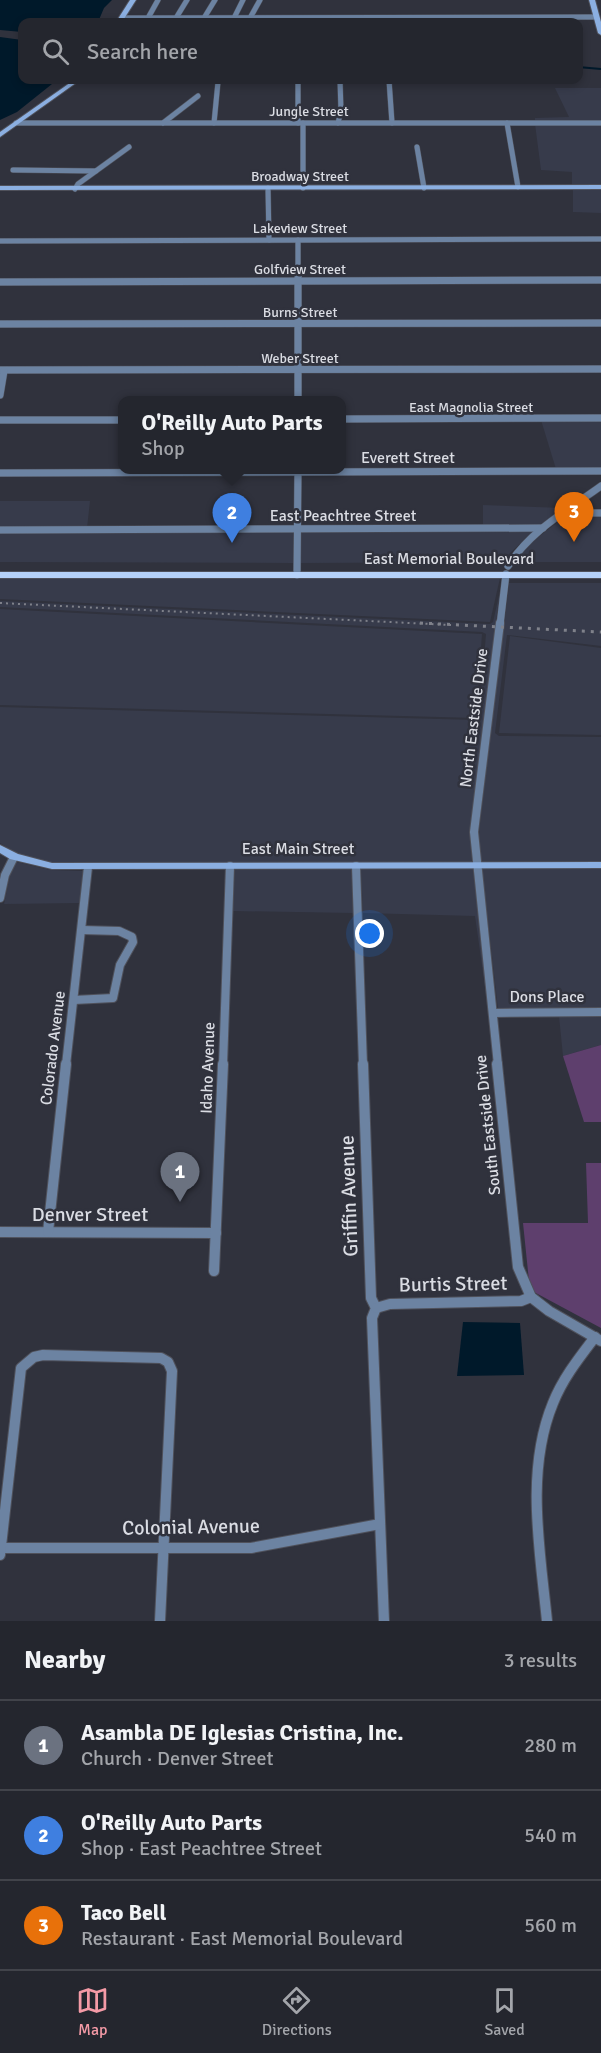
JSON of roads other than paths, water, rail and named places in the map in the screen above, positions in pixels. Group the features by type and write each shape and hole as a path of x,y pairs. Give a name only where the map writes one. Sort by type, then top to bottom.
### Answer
{"main road":[{"name":"East Memorial Boulevard","path":"297,570 419,574 601,566"},
{"path":"0,567 68,571"},
{"name":"East Memorial Boulevard","path":"297,570 507,570 601,575"},
{"path":"0,575 68,571 297,570"}],"street":[{"path":"122,18 133,0"},
{"path":"158,0 148,18 596,17"},
{"path":"176,18 187,0"},
{"path":"204,18 215,0"},
{"path":"234,18 243,0"},
{"path":"250,18 260,0"},
{"path":"591,0 601,33"},
{"path":"0,135 72,84"},
{"path":"214,123 218,84"},
{"path":"298,84 303,188"},
{"path":"338,123 341,111 340,84"},
{"path":"389,84 392,123"},
{"path":"162,123 198,96"},
{"name":"Jungle Street","path":"16,123 601,123"},
{"path":"507,123 518,187"},
{"path":"75,189 129,147"},
{"path":"417,147 424,188"},
{"path":"13,170 96,171"},
{"name":"Broadway Street","path":"0,188 601,187"},
{"path":"268,188 269,240"},
{"name":"Lakeview Street","path":"0,241 601,239"},
{"path":"298,240 298,396"},
{"name":"Golfview Street","path":"0,282 601,280"},
{"name":"Burns Street","path":"0,324 601,323"},
{"name":"Weber Street","path":"2,371 601,369"},
{"path":"0,395 2,371"},
{"name":"East Magnolia Street","path":"346,419 601,418"},
{"path":"0,420 118,420"},
{"name":"Everett Street","path":"346,471 601,471"},
{"name":"Everett Street","path":"0,473 118,472"},
{"path":"297,570 298,474"},
{"path":"507,570 514,554 543,528 601,486"},
{"path":"565,513 601,513"},
{"name":"East Peachtree Street","path":"0,530 543,528"},
{"name":"North Eastside Drive","path":"477,866 474,832 507,570"},
{"name":"East Main Street","path":"0,848 14,857 52,866 601,865"},
{"path":"0,898 5,874 14,857"},
{"name":"Idaho Avenue","path":"214,1271 230,866"},
{"name":"Griffin Avenue","path":"356,866 371,1298 376,1308 372,1318 384,1621"},
{"name":"South Eastside Drive","path":"477,866 518,1267 531,1297"},
{"name":"Colorado Avenue","path":"48,1232 88,867"},
{"path":"74,1000 113,998 120,965 132,942 132,937 124,932 82,930"},
{"name":"Dons Place","path":"493,1013 601,1012"},
{"name":"Denver Street","path":"0,1232 216,1233"},
{"path":"531,1297 549,1311 598,1339 563,1378 543,1427 539,1453 537,1509 547,1621"},
{"name":"Burtis Street","path":"376,1308 390,1304 521,1301 531,1297"},
{"path":"0,1555 21,1368 34,1357 154,1356 164,1358 170,1364 172,1380 160,1621"},
{"name":"Colonial Avenue","path":"0,1548 251,1548 380,1524"}],"waterway":[{"path":"583,67 601,69"}],"railway":[{"path":"0,603 451,625"},
{"path":"420,623 601,632"}],"place":[{"name":"Taco Bell","path":"574,542"},
{"name":"O'Reilly Auto Parts","path":"232,543"},
{"name":"Asambla DE Iglesias Cristina, Inc.","path":"180,1202"}]}
